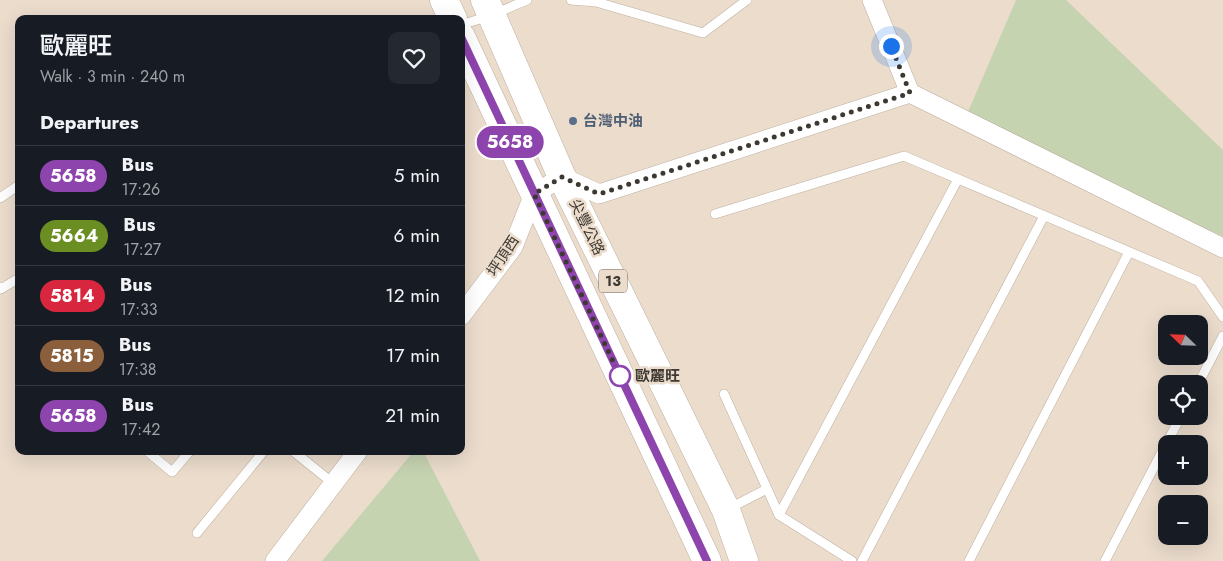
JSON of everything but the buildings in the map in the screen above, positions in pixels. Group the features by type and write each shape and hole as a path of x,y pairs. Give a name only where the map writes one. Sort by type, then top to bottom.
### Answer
{"main road":[{"path":"444,0 451,15"},
{"name":"尖豐公路","path":"489,8 562,177 726,510 744,561"},
{"name":"13","path":"465,46 707,561"}],"street":[{"path":"872,0 910,93 1223,248"},
{"path":"534,194 562,177 599,194 910,93"},
{"name":"坪頂西","path":"465,311 513,247 534,194"},
{"path":"275,561 355,455"}],"lane":[{"path":"465,23 489,8 527,0"},
{"path":"571,0 596,2 704,33 747,0"},
{"path":"715,214 904,156 1198,281 1223,317"},
{"path":"779,515 958,179"},
{"path":"0,198 15,188"},
{"path":"862,561 1044,216"},
{"path":"969,561 1129,252"},
{"path":"0,287 1,289 15,280"},
{"path":"1203,375 1223,336"},
{"path":"724,394 779,515 852,561"},
{"path":"152,455 172,472 187,455"},
{"path":"197,533 261,455"},
{"path":"298,455 334,484"},
{"path":"1105,561 1158,459"},
{"path":"726,510 767,489"}],"green space":[{"path":"1016,0 1066,0 1223,150 1223,236 964,121"},
{"path":"411,455 425,455 480,561 322,561"}],"bus line":[{"name":"5658","path":"465,46 707,561"}],"place":[{"name":"台灣中油","path":"573,121"},
{"name":"歐麗旺","path":"620,376"}],"route":[{"path":"620,376 534,194 562,177 599,194 910,93 891,46"}]}
